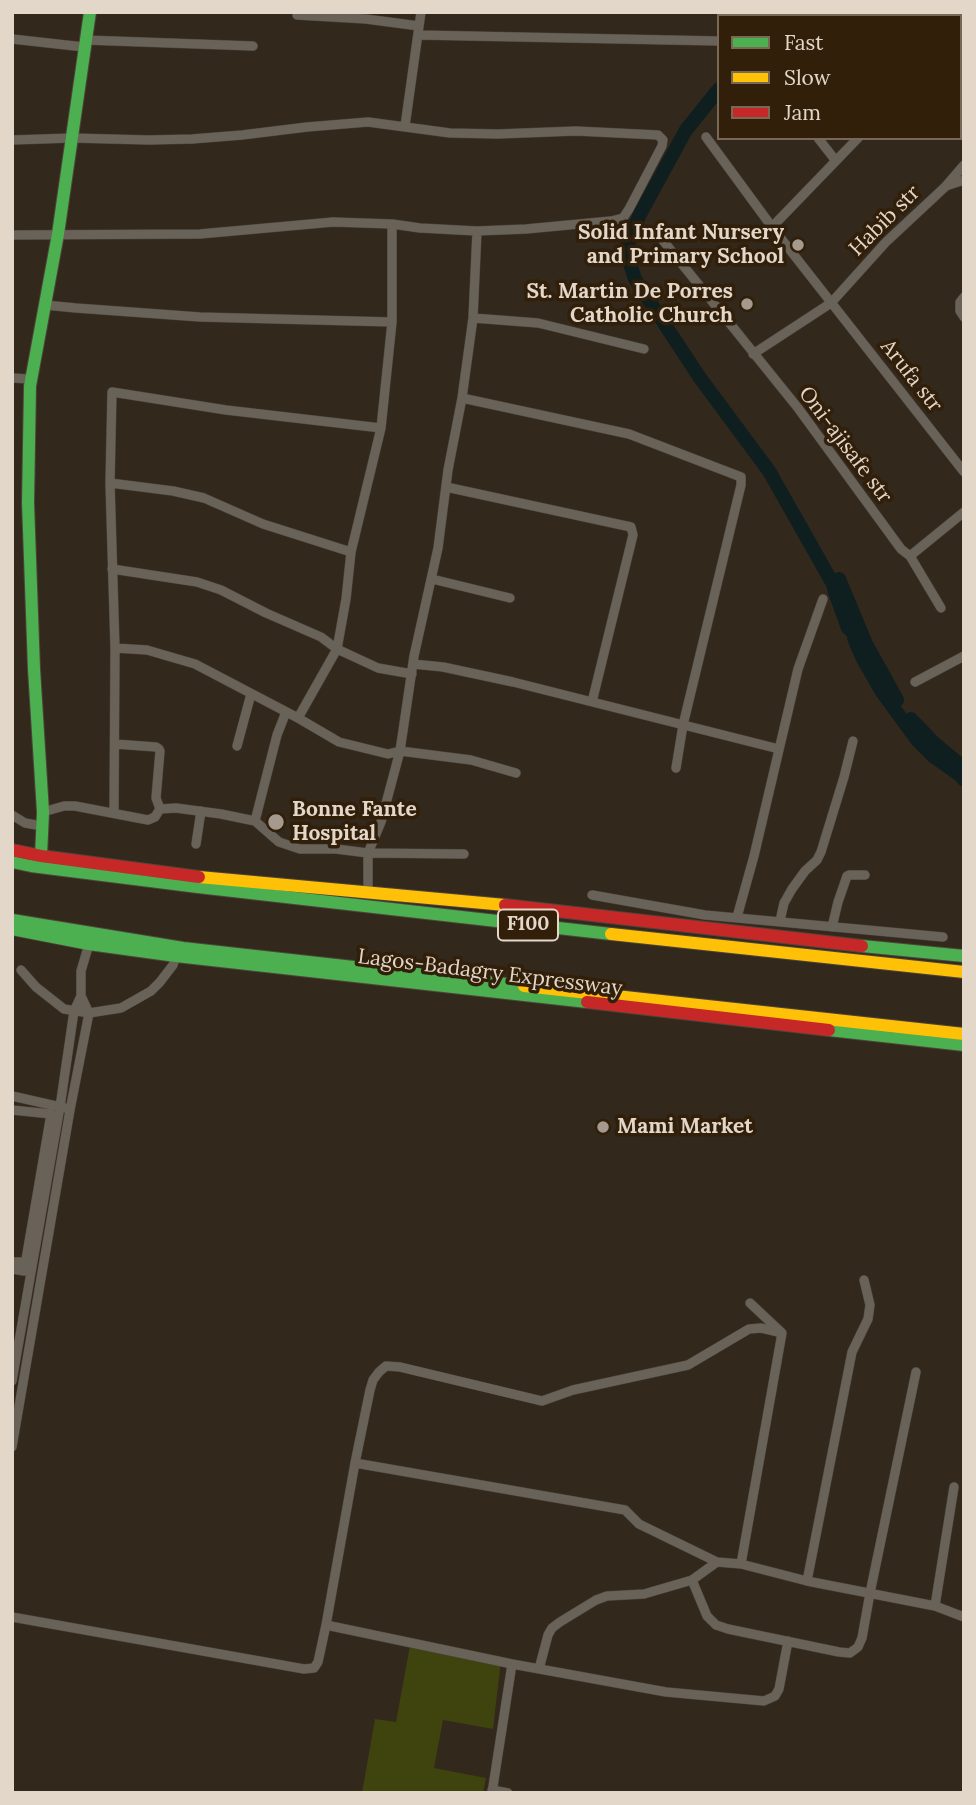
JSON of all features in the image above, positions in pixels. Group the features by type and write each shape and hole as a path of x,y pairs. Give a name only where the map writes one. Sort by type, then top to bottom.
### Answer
{"main road":[{"path":"41,856 43,812 34,678 28,503 30,379 58,234 90,12"},
{"path":"12,850 201,877 464,900 964,956"},
{"name":"F100","path":"12,862 507,923 964,972"},
{"path":"93,874 174,879 201,877"},
{"name":"Lagos-Badagry Expressway","path":"12,920 179,952 964,1045"},
{"name":"Lagos-Badagry Expressway","path":"12,929 89,944 964,1034"}],"street":[{"path":"405,125 421,12"},
{"path":"297,15 366,19 419,31 717,41"},
{"path":"12,39 253,46"},
{"path":"12,140 192,139 368,122 450,133 576,131 658,135 663,140 623,218 611,221 526,229 421,228 333,222 200,234 12,235"},
{"name":"Arufa str","path":"706,137 772,227 964,472"},
{"path":"820,140 836,161"},
{"path":"772,227 856,140"},
{"name":"Habib str","path":"831,303 964,165"},
{"path":"945,187 964,180"},
{"path":"299,718 337,649 351,552 381,428 392,322 392,224"},
{"path":"368,891 368,852 380,822 400,751 412,669 438,548 473,318 477,230"},
{"name":"Oni-ajisafe str","path":"661,238 798,408 901,549 910,555 941,608"},
{"path":"964,297 960,302 960,311 964,317"},
{"path":"753,354 831,303"},
{"path":"45,304 200,317 392,322"},
{"path":"473,318 538,323 645,349"},
{"path":"12,378 30,379"},
{"path":"114,813 115,648 110,483 111,395 115,392 226,410 381,428"},
{"path":"462,398 629,434 741,477 683,725 676,768"},
{"path":"110,483 204,498 263,524 351,552"},
{"path":"446,487 631,527 633,535 592,702"},
{"path":"910,555 964,512"},
{"path":"113,569 197,582 220,590 321,637 337,649 378,668 443,667 779,749"},
{"path":"432,579 510,598"},
{"path":"737,917 798,669 823,599"},
{"path":"115,648 147,650 173,656 211,671 339,742 388,754 400,751 471,760 516,773"},
{"path":"915,682 964,656"},
{"path":"237,746 251,694"},
{"path":"254,821 277,735 286,712"},
{"path":"780,921 784,903 792,889 821,852 853,741"},
{"path":"115,744 159,749 156,799 160,809"},
{"path":"43,812 64,806 148,820 155,817 160,809"},
{"path":"160,809 201,811 254,821 279,842 311,850 464,854"},
{"path":"196,844 201,811"},
{"path":"12,815 25,823 42,826"},
{"path":"832,927 847,876 865,875"},
{"path":"592,895 705,915 943,937"},
{"path":"12,1447 89,1013 81,996 80,971 89,944"},
{"path":"21,970 48,998 64,1009 89,1013 121,1008 151,991 173,965 179,952"},
{"path":"12,1381 74,1011 81,996"},
{"path":"12,1096 70,1110"},
{"path":"12,1110 51,1114 24,1271 12,1269"},
{"path":"12,1262 33,1262"},
{"path":"807,1581 852,1352 868,1319 870,1305 864,1280"},
{"path":"750,1303 782,1333"},
{"path":"12,1617 304,1669 314,1668 326,1625 373,1380 386,1366 542,1401 573,1390 688,1365 749,1329 761,1328 782,1333"},
{"path":"741,1564 782,1333"},
{"path":"692,1580 707,1616 716,1625 850,1653 858,1647 916,1372"},
{"path":"355,1463 625,1510 639,1524 717,1562 741,1564 807,1581 935,1606 964,1617"},
{"path":"935,1606 954,1487"},
{"path":"539,1669 552,1628 596,1600 615,1594 643,1594 692,1580 717,1562"},
{"path":"326,1625 512,1664 666,1692 764,1701 775,1696 779,1689 788,1641"},
{"path":"508,1793 492,1791 512,1664"}],"green space":[{"path":"411,1640 501,1660 493,1729 443,1720 434,1768 486,1778 483,1793 362,1793 375,1719 396,1722"}],"waterway":[{"path":"717,91 686,130 639,216 626,251 635,279 700,378 769,471 833,584 848,628 855,634 854,638 862,657 882,692 917,740 964,780"},
{"path":"839,579 866,644 897,700"},
{"path":"911,719 964,768"}],"traffic: fast":[{"path":"41,856 43,812 28,503 30,386 58,234 90,12"},
{"path":"12,862 198,887 611,934"},
{"path":"12,920 183,948 524,986"},
{"path":"12,929 89,944 176,956 587,1002"},
{"path":"862,946 964,956"},
{"path":"829,1030 964,1045"}],"traffic: slow":[{"path":"199,877 505,905"},
{"path":"611,934 964,972"},
{"path":"524,986 964,1034"}],"traffic: jam":[{"path":"12,850 199,877"},
{"path":"505,905 862,946"},
{"path":"587,1002 829,1030"}],"place":[{"name":"Solid Infant Nursery and Primary School","path":"798,245"},
{"name":"St. Martin De Porres Catholic Church","path":"747,304"},
{"name":"Bonne Fante Hospital","path":"276,822"},
{"name":"Mami Market","path":"603,1127"}]}
